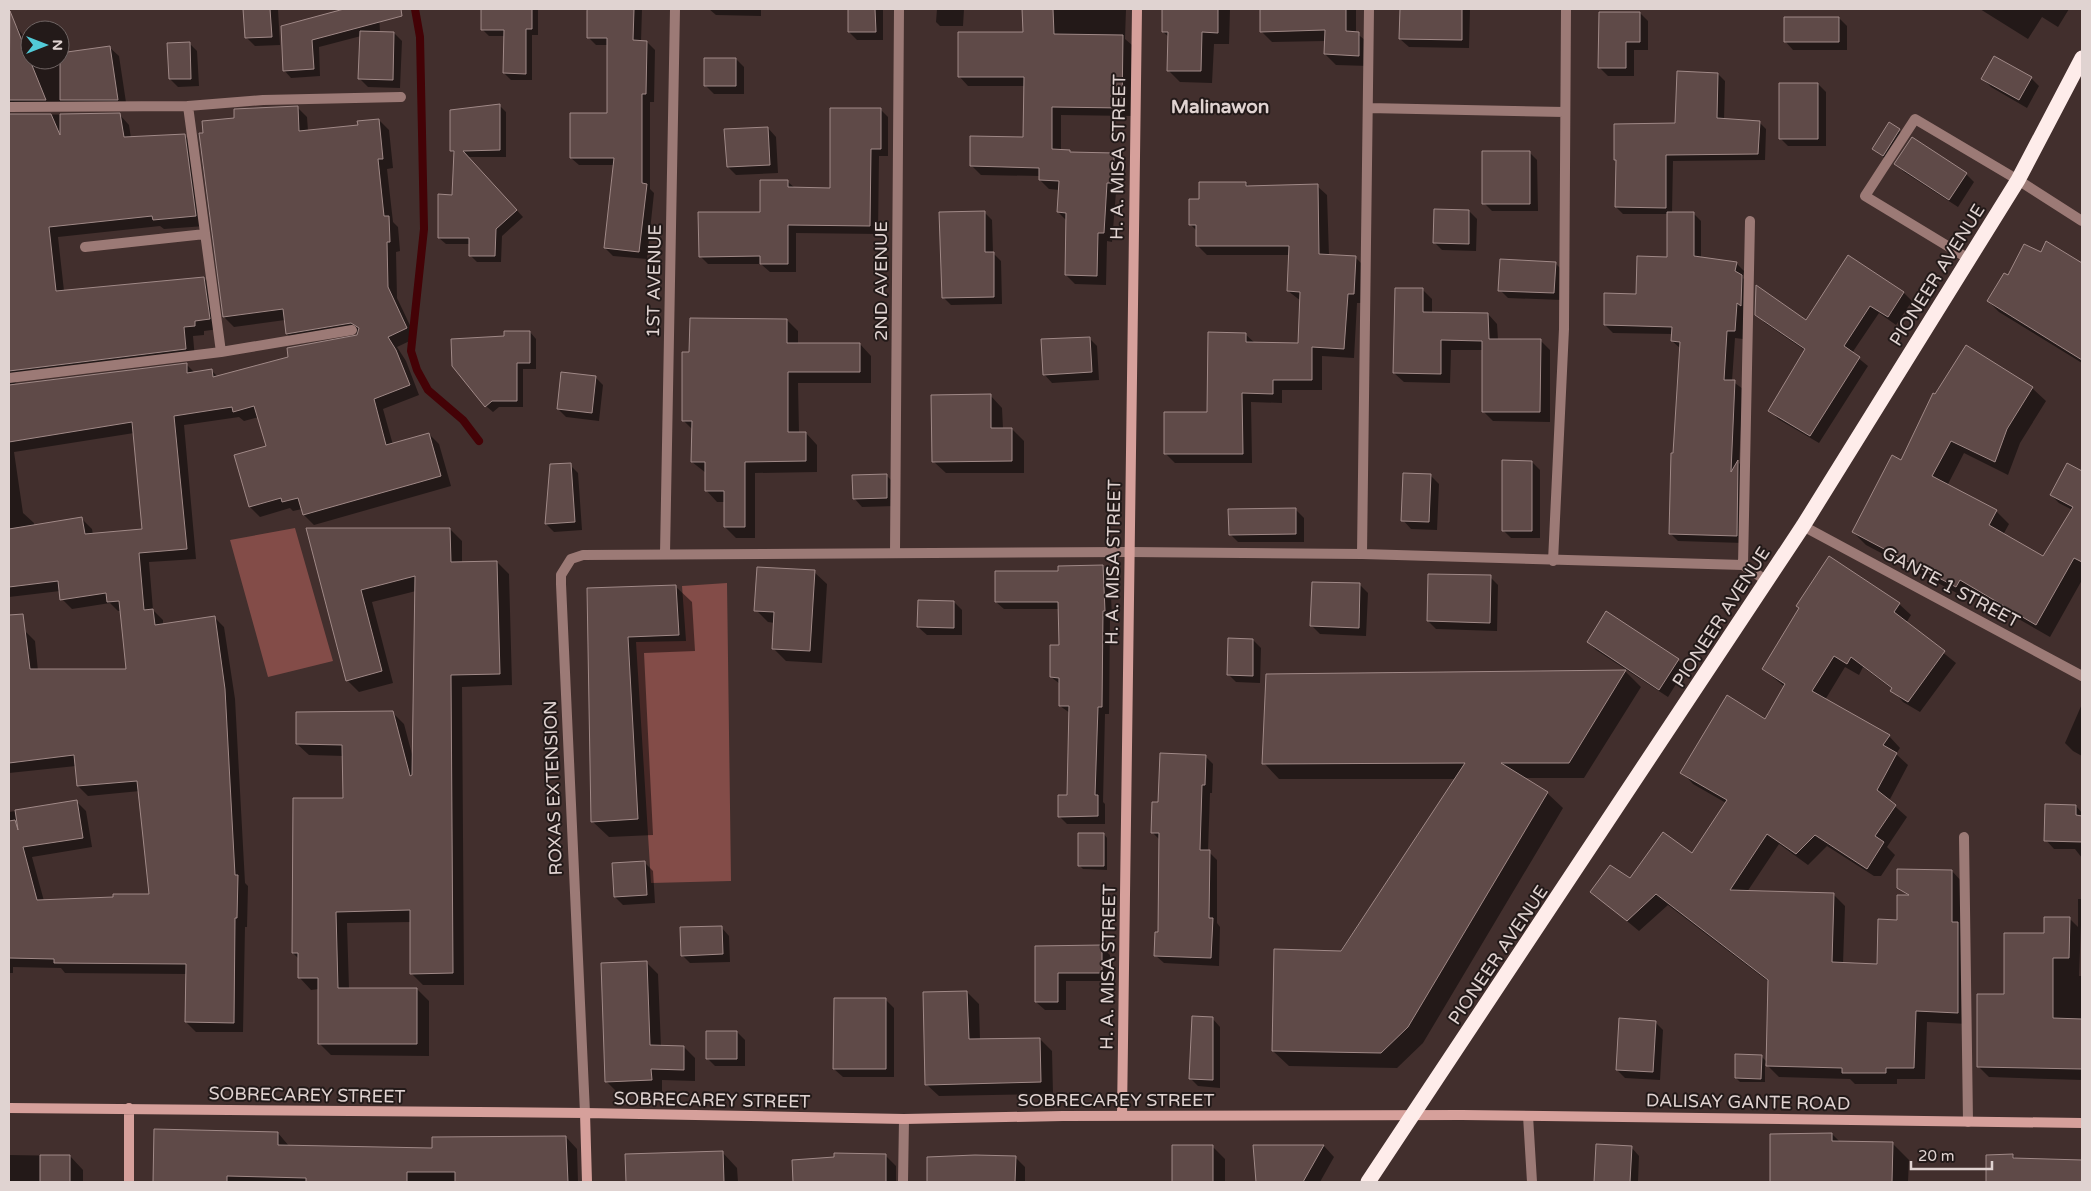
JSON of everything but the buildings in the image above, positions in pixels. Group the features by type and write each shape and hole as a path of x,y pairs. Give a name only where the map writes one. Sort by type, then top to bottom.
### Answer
{"highway":[{"name":"PIONEER AVENUE","path":"1368,1182 1803,526 2018,180 2082,58"}],"main road":[{"name":"H. A. MISA STREET","path":"1122,1116 1137,9"},
{"name":"SOBRECAREY STREET","path":"9,1108 129,1108 481,1114 585,1113 904,1119 1414,1115"},
{"path":"129,1108 129,1182"},
{"path":"585,1113 587,1182"},
{"name":"DALISAY GANTE ROAD","path":"1414,1115 2082,1123"}],"street":[{"name":"1ST AVENUE","path":"665,554 674,9"},
{"name":"2ND AVENUE","path":"895,553 900,9"},
{"path":"1362,554 1369,9"},
{"path":"1554,561 1564,329 1566,9"},
{"path":"9,107 188,106 263,100 401,97"},
{"path":"188,106 220,352"},
{"path":"1368,108 1564,112"},
{"path":"1969,259 1865,196 1915,119 2018,180 2082,221"},
{"path":"1750,220 1743,565 1767,581"},
{"path":"85,247 205,234"},
{"path":"9,378 220,352 352,330"},
{"name":"GANTE 1 STREET","path":"1803,526 2082,676"},
{"name":"ROXAS EXTENSION","path":"585,1113 561,575 571,559 583,555 1129,552 1362,554 1743,565"},
{"path":"1964,837 1968,1122"},
{"path":"1528,1116 1532,1182"},
{"path":"904,1119 904,1182"}],"shaded area":[{"path":"295,528 333,661 268,677 230,540"},
{"path":"727,583 731,881 651,883 636,642 686,641 682,586"}],"waterway":[{"path":"415,9 420,37 424,229 411,351 417,370 428,390 463,420 479,441"}],"district":[{"name":"Malinawon","path":"1220,107"}]}
